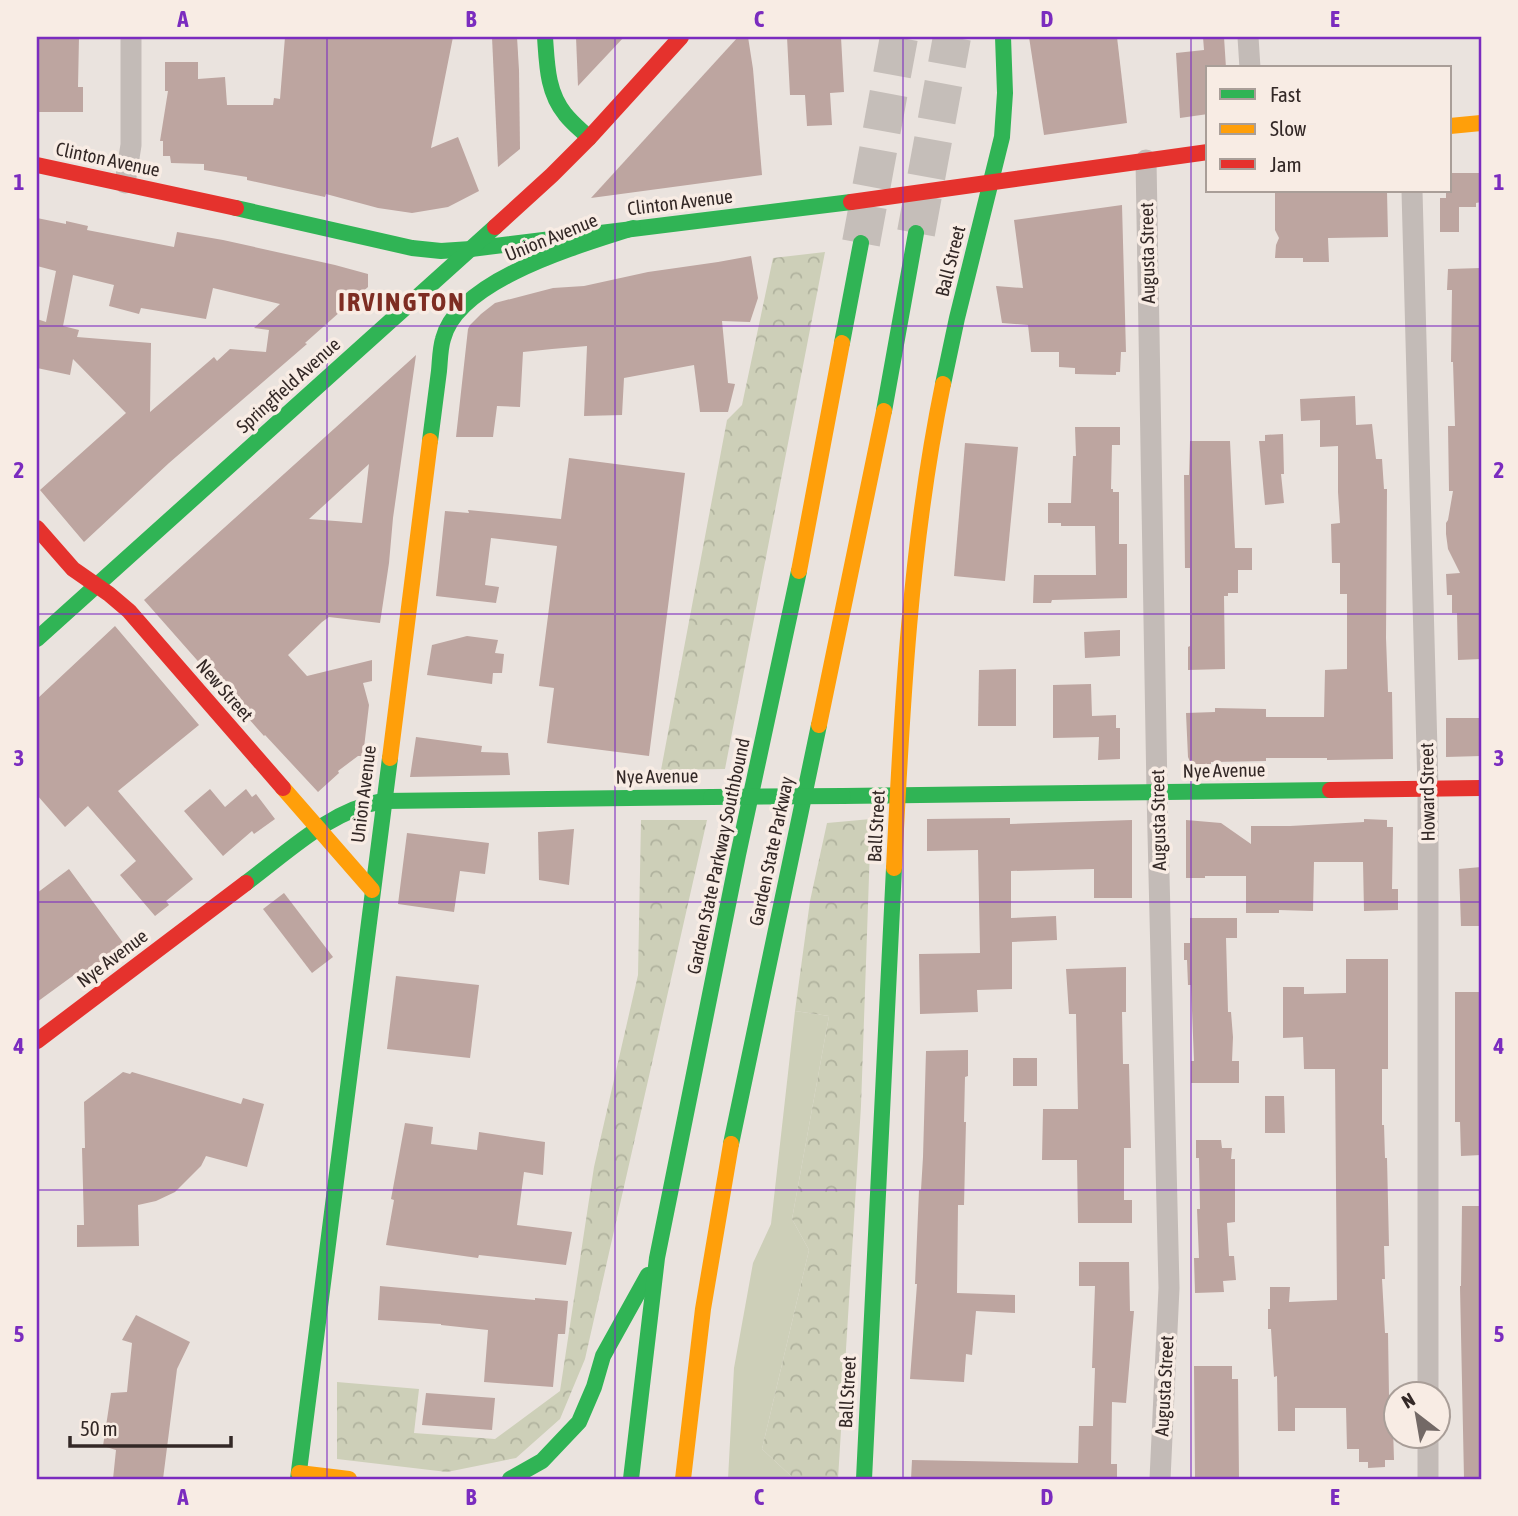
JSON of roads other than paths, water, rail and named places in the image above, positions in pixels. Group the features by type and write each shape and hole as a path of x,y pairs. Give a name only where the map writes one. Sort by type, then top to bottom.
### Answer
{"main road":[{"path":"545,37 548,74 553,94 564,113 589,138"},
{"name":"Springfield Avenue","path":"37,639 552,175 681,37"},
{"name":"Ball Street","path":"864,1479 906,646 918,528 934,426 1000,146 1004,110 1003,37"},
{"path":"1452,126 1481,123"},
{"name":"Clinton Avenue","path":"37,165 412,248 440,251 864,200 1206,152"},
{"name":"Union Avenue","path":"298,1476 443,339 454,316 463,306 495,283 577,246 633,228"},
{"name":"Garden State Parkway","path":"683,1479 703,1309 728,1156 875,458 916,233"},
{"name":"Garden State Parkway Southbound","path":"631,1479 657,1258 808,524 861,243"},
{"name":"New Street","path":"37,528 73,569 129,611 372,890"},
{"name":"Nye Avenue","path":"37,1041 319,828 350,810 372,802 1481,788"},
{"path":"510,1479 542,1461 579,1422 594,1387 603,1356 657,1258"},
{"path":"298,1476 349,1479"}],"street":[{"path":"125,183 131,145 131,37"},
{"path":"1248,37 1250,66"},
{"name":"Augusta Street","path":"1146,160 1169,1288 1160,1479"},
{"name":"Howard Street","path":"1412,192 1428,788 1428,1380"},
{"path":"1428,1450 1428,1479"}],"tunnel":[{"path":"861,243 899,37"},
{"path":"916,233 952,37"}],"district":[{"name":"IRVINGTON","path":"402,302"}]}
